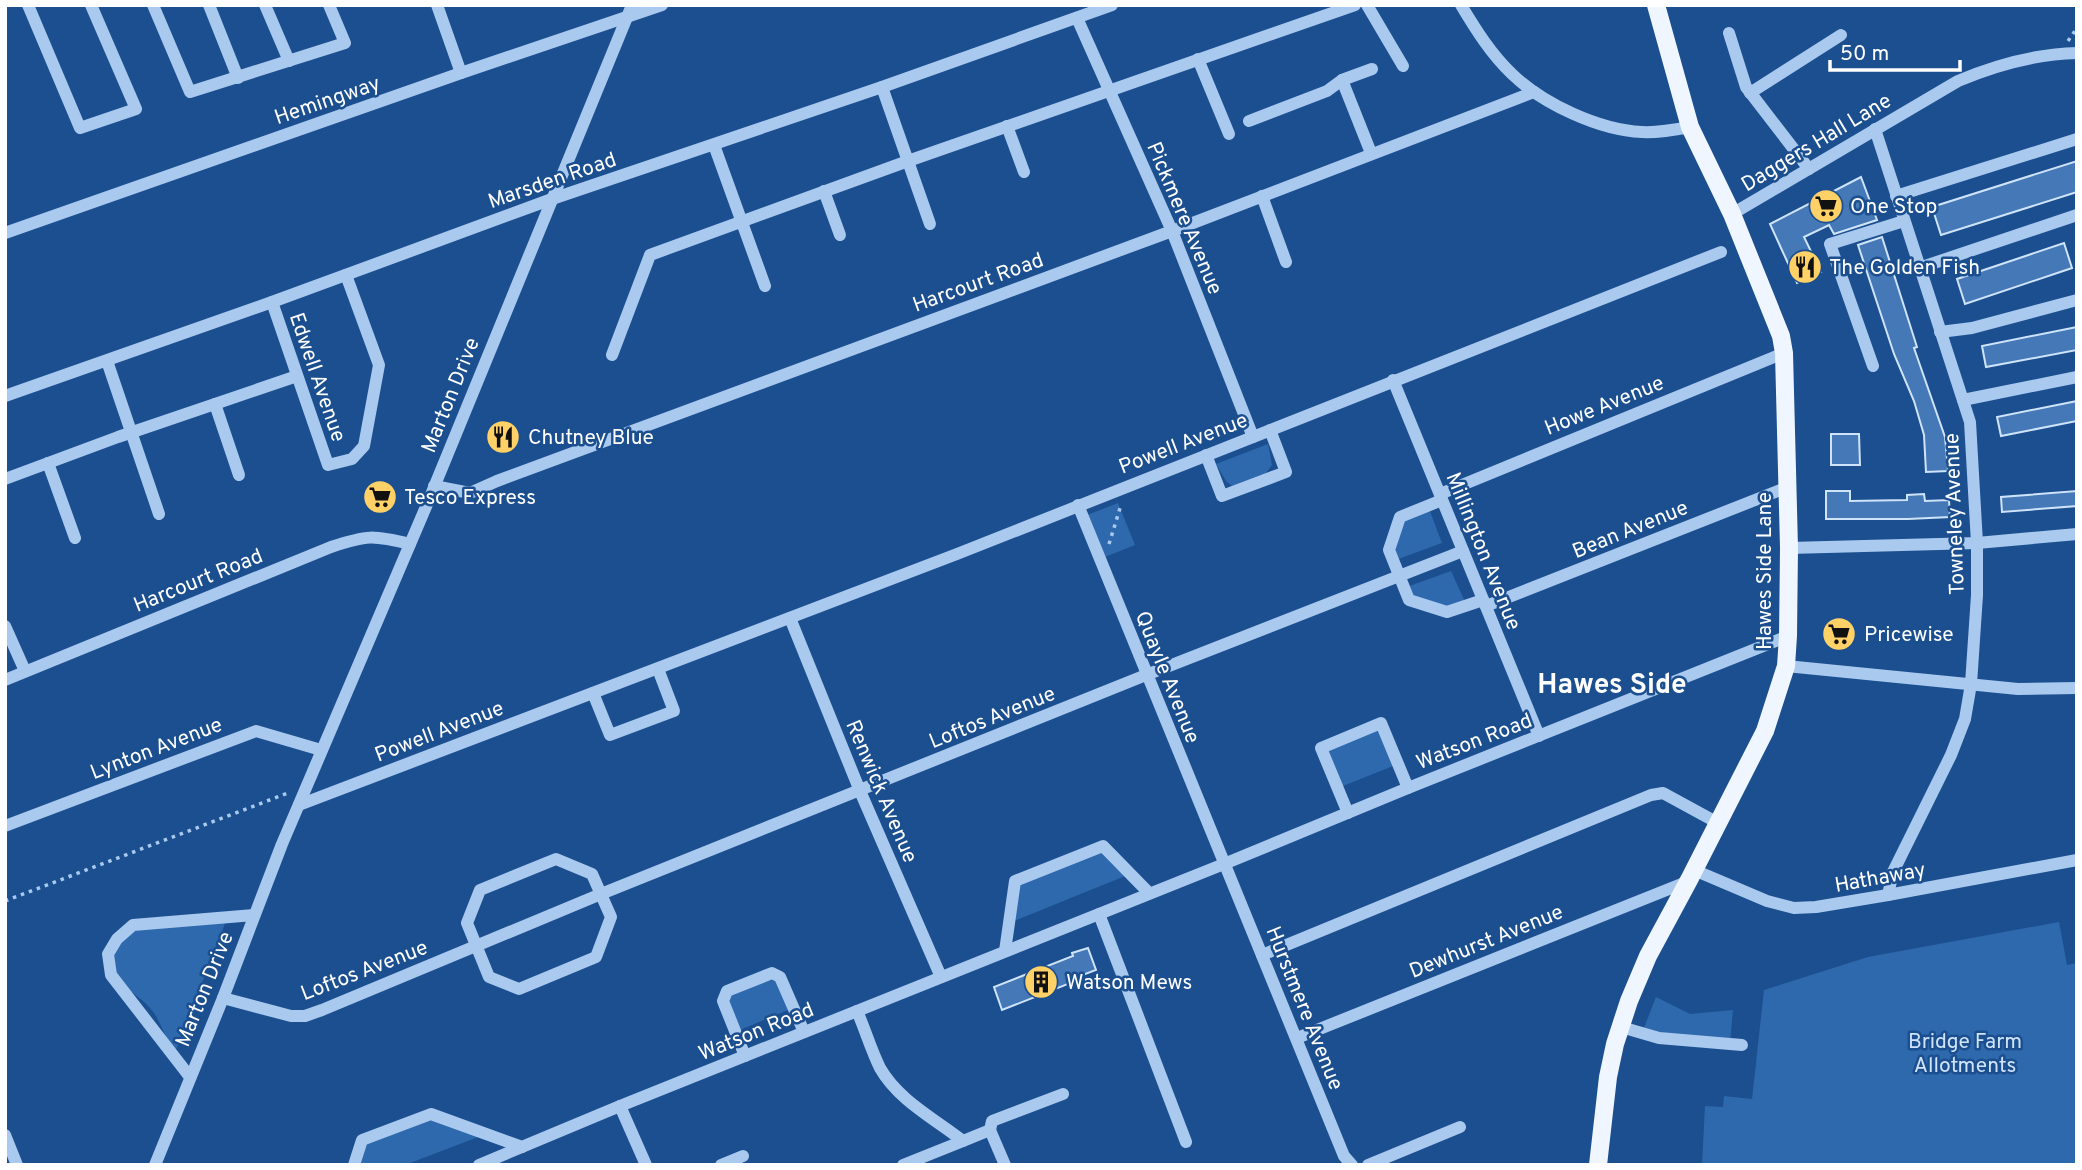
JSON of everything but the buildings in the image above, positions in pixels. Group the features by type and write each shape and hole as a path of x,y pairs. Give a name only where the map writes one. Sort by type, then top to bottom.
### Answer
{"main road":[{"name":"Hawes Side Lane","path":"1598,1165 1608,1077 1621,1027 1648,956 1765,732 1786,666 1788,636 1784,353 1781,336 1732,214 1690,127 1656,5"}],"street":[{"path":"28,5 80,128 136,109 91,5"},
{"path":"153,5 190,92 345,43 329,5"},
{"path":"209,5 238,78"},
{"path":"265,5 289,61"},
{"path":"437,5 461,73"},
{"name":"Hemingway","path":"5,233 461,73 629,11 662,5"},
{"name":"Marsden Road","path":"5,396 552,200 1112,5"},
{"path":"612,355 649,255 908,160 1355,5"},
{"path":"1367,5 1403,66"},
{"path":"1461,5 1492,52 1513,75 1534,92 1563,109 1614,128 1639,132 1664,132 1690,127"},
{"name":"Marton Drive","path":"155,1165 306,786 410,544 629,11"},
{"name":"Pickmere Avenue","path":"1077,18 1172,231 1254,436"},
{"path":"1729,33 1746,87 1809,169"},
{"path":"1751,93 1841,35"},
{"name":"Daggers Hall Lane","path":"1732,214 1958,81 1992,66 2059,53 2077,53"},
{"path":"1198,59 1229,134"},
{"path":"1250,121 1328,91 1342,80 1372,69"},
{"path":"1342,80 1371,153"},
{"path":"882,87 930,224"},
{"name":"Harcourt Road","path":"434,486 470,494 498,481 1172,231 1534,92"},
{"path":"1007,126 1024,172"},
{"name":"Towneley Avenue","path":"1875,129 1970,422 1977,543 1977,595 1971,684 1965,719 1951,755 1893,872 1888,895"},
{"path":"1896,196 2077,138"},
{"path":"714,145 765,286"},
{"path":"824,191 840,235"},
{"path":"1262,196 1286,262"},
{"path":"1919,268 2077,215"},
{"path":"1873,366 1830,244 1904,221"},
{"name":"Powell Avenue","path":"299,805 790,618 1721,251"},
{"name":"Edwell Avenue","path":"272,302 328,465 352,459 363,446 379,365 346,275"},
{"path":"1940,332 1972,328 2077,300"},
{"name":"Howe Avenue","path":"1441,497 1784,353"},
{"path":"107,361 159,514"},
{"path":"5,479 297,376"},
{"path":"1963,400 2077,377"},
{"name":"Millington Avenue","path":"1393,380 1539,736"},
{"path":"215,404 239,475"},
{"path":"1206,455 1222,496 1286,472 1270,430"},
{"path":"48,463 75,538"},
{"name":"Bean Avenue","path":"1484,603 1787,487"},
{"path":"1441,497 1400,517 1389,550 1398,575 1409,600 1447,612 1484,603"},
{"name":"Quayle Avenue","path":"1078,505 1224,864"},
{"path":"1788,548 1977,543 2077,534"},
{"name":"Harcourt Road","path":"5,680 331,547 362,537 379,537 410,544"},
{"name":"Loftos Avenue","path":"223,998 276,1013 306,1016 601,894 1463,551"},
{"name":"Renwick Avenue","path":"790,618 860,791 941,977"},
{"path":"5,626 25,671"},
{"name":"Watson Road","path":"479,1165 1788,636"},
{"path":"1786,666 2018,689 2077,688"},
{"path":"593,693 610,735 674,710 658,669"},
{"name":"Watson Road","path":"1348,813 1321,748 1381,723 1408,788"},
{"name":"Lynton Avenue","path":"5,826 256,731 321,750"},
{"path":"1262,954 1651,795 1663,793 1718,823"},
{"path":"1005,951 1014,881 1103,846 1149,893"},
{"path":"556,859 592,874 611,917 597,957 520,989 489,977 476,946 467,923 480,890 556,859"},
{"name":"Hathaway","path":"1692,875 1794,908 1888,895 2077,860"},
{"name":"Hurstmere Avenue","path":"1224,864 1344,1156 1352,1165"},
{"name":"Dewhurst Avenue","path":"1297,1038 1692,875"},
{"path":"1099,914 1186,1142"},
{"name":"Marton Drive","path":"190,1077 111,975 108,954 117,939 133,925 254,915"},
{"name":"Watson Road","path":"745,1056 723,1001 727,991 772,973 780,977 804,1032"},
{"path":"858,1011 881,1069 889,1080 903,1096 963,1141"},
{"path":"1621,1027 1659,1038 1742,1045"},
{"path":"1005,1165 990,1130 992,1121 1063,1094"},
{"path":"620,1106 646,1165"},
{"path":"354,1165 362,1140 431,1114 522,1147"},
{"path":"1368,1165 1460,1127"},
{"path":"903,1165 990,1130"},
{"path":"5,1135 17,1165"},
{"path":"721,1165 743,1156"}],"path":[{"path":"1102,566 1126,486"},
{"path":"5,901 306,786"}],"green space":[{"path":"1268,444 1272,465 1266,473 1232,486 1226,481 1216,464"},
{"path":"1118,503 1135,545 1105,557 1087,515"},
{"path":"1428,506 1442,543 1393,561 1400,517"},
{"path":"1451,571 1467,606 1447,612 1409,600 1404,588"},
{"path":"1381,723 1398,764 1338,788 1321,748"},
{"path":"1103,846 1130,874 1009,923 1015,881"},
{"path":"226,921 175,1052 151,1009 110,970 117,939 133,925"},
{"name":"Bridge Farm Allotments","path":"2059,922 2067,965 2077,963 2077,1165 1702,1165 1705,1106 1723,1107 1724,1096 1752,1099 1764,990 1868,957"},
{"path":"772,973 793,1008 735,1032 727,991"},
{"path":"1656,997 1690,1014 1733,1010 1730,1043 1642,1033"},
{"path":"429,1114 486,1134 405,1165 355,1165 362,1140"}],"place":[{"name":"One Stop","path":"1826,206"},
{"name":"The Golden Fish","path":"1805,267"},
{"name":"Chutney Blue","path":"503,437"},
{"name":"Tesco Express","path":"380,497"},
{"name":"Pricewise","path":"1839,634"},
{"name":"Watson Mews","path":"1041,982"}],"district":[{"name":"Hawes Side","path":"1612,683"}]}
